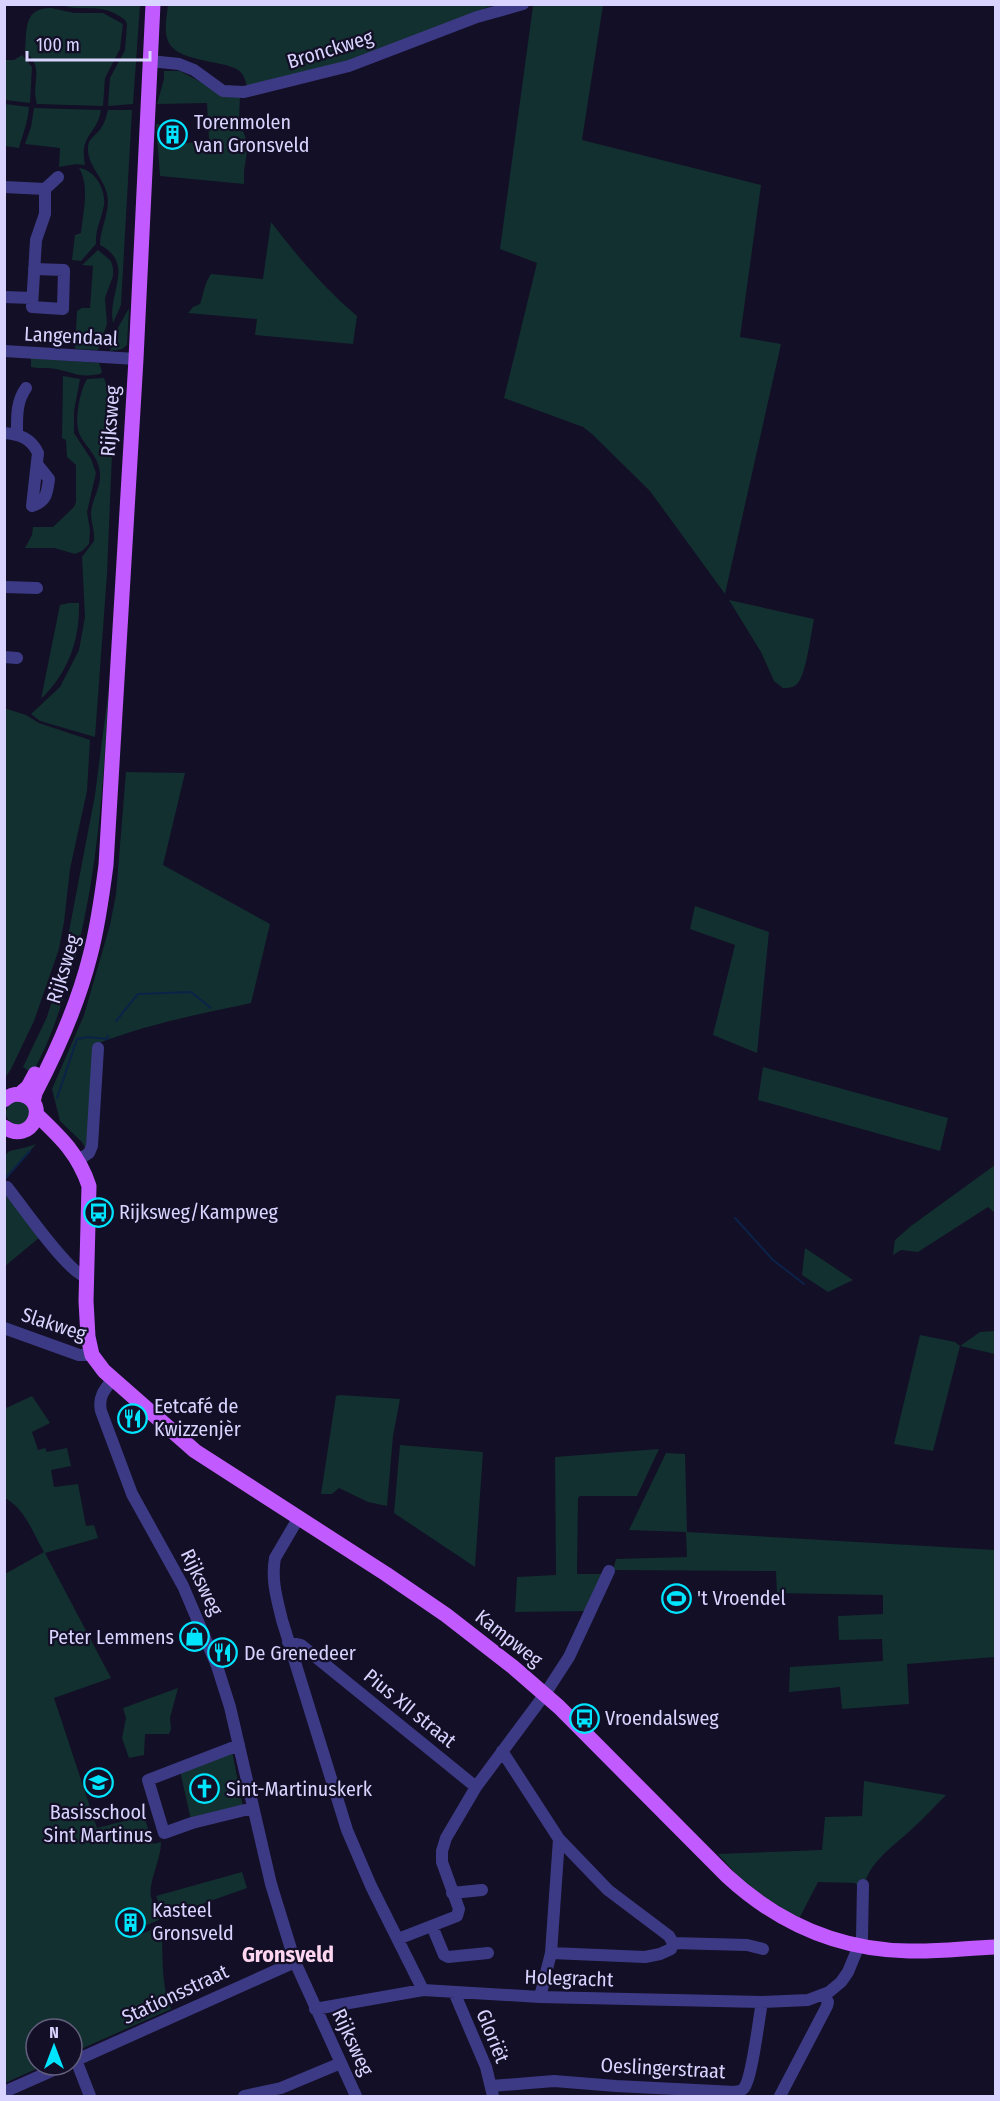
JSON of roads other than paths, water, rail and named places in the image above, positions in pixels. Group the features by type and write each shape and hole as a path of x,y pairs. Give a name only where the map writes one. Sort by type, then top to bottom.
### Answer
{"main road":[{"name":"Rijksweg","path":"21,1120 28,1087 48,1049 73,992 89,936 106,840 136,359 153,4"},
{"path":"4,1100 13,1095 21,1120 68,1146 83,1169 89,1192 88,1337 92,1355 113,1379"},
{"name":"Kampweg","path":"113,1379 185,1444 446,1615 545,1694 739,1887 776,1915 807,1931 859,1946 909,1951 996,1947"}],"street":[{"name":"Bronckweg","path":"150,61 179,64 194,70 223,91 244,92 350,66 477,17 523,4"},
{"path":"4,187 45,189 58,177"},
{"path":"34,269 64,270 63,309 32,307 32,298 34,269 36,240 45,214 45,189"},
{"path":"4,297 32,298"},
{"name":"Langendaal","path":"4,351 136,359"},
{"path":"26,388 21,395 11,434 24,437 35,447 38,453 37,464"},
{"path":"4,587 38,588"},
{"path":"4,657 18,658"},
{"path":"78,1160 89,1153 92,1146 98,1048"},
{"path":"7,1187 66,1264 81,1277 87,1277"},
{"name":"Slakweg","path":"4,1328 79,1355 92,1355"},
{"name":"Rijksweg","path":"113,1379 102,1393 99,1402 116,1455 132,1494 179,1578 222,1680 271,1884 295,1962 356,2097"},
{"path":"299,1517 275,1558 274,1585 288,1642 347,1830 371,1886 423,1990"},
{"path":"398,1939 457,1916 459,1909 442,1862 442,1851 446,1838 476,1788 545,1694 573,1650 609,1571"},
{"name":"Pius XII straat","path":"288,1642 301,1645 476,1788"},
{"path":"239,1745 148,1780 164,1833 192,1823 253,1808"},
{"path":"502,1751 559,1839 608,1890 669,1936 673,1943 671,1949 645,1957 550,1953"},
{"path":"540,1997 550,1953 559,1839"},
{"path":"780,2097 827,2006 828,2002 824,1995 846,1976 861,1942 863,1885"},
{"path":"452,1893 482,1890"},
{"path":"432,1926 444,1955 448,1957 488,1953"},
{"path":"673,1943 747,1945 763,1949"},
{"name":"Stationsstraat","path":"84,2056 295,1962"},
{"name":"Holegracht","path":"315,2009 423,1990 540,1997 762,2002 801,2001 824,1995"},
{"name":"Gloriët","path":"454,1992 486,2067 492,2091"},
{"name":"Oeslingerstraat","path":"492,2091 554,2081 616,2091 741,2091 745,2087 749,2074 762,2002"},
{"path":"244,2097 281,2088 341,2063"},
{"name":"Stationsstraat","path":"4,2092 38,2077"},
{"path":"79,2077 90,2097"}],"waterway":[{"path":"116,1021 138,994 191,992 211,1008"},
{"path":"57,1098 77,1039 88,1037 107,1039 108,1036"},
{"path":"4,1180 30,1151"},
{"path":"735,1218 773,1260 804,1284"}],"place":[{"name":"Torenmolen van Gronsveld","path":"173,134"},
{"name":"Rijksweg/Kampweg","path":"98,1212"},
{"name":"Eetcafé de Kwizzenjèr","path":"133,1418"},
{"name":"'t Vroendel","path":"676,1598"},
{"name":"Peter Lemmens","path":"195,1637"},
{"name":"De Grenedeer","path":"223,1653"},
{"name":"Vroendalsweg","path":"584,1718"},
{"name":"Basisschool Sint Martinus","path":"98,1782"},
{"name":"Sint-Martinuskerk","path":"205,1789"},
{"name":"Kasteel Gronsveld","path":"131,1922"}],"district":[{"name":"Gronsveld","path":"288,1954"}]}
